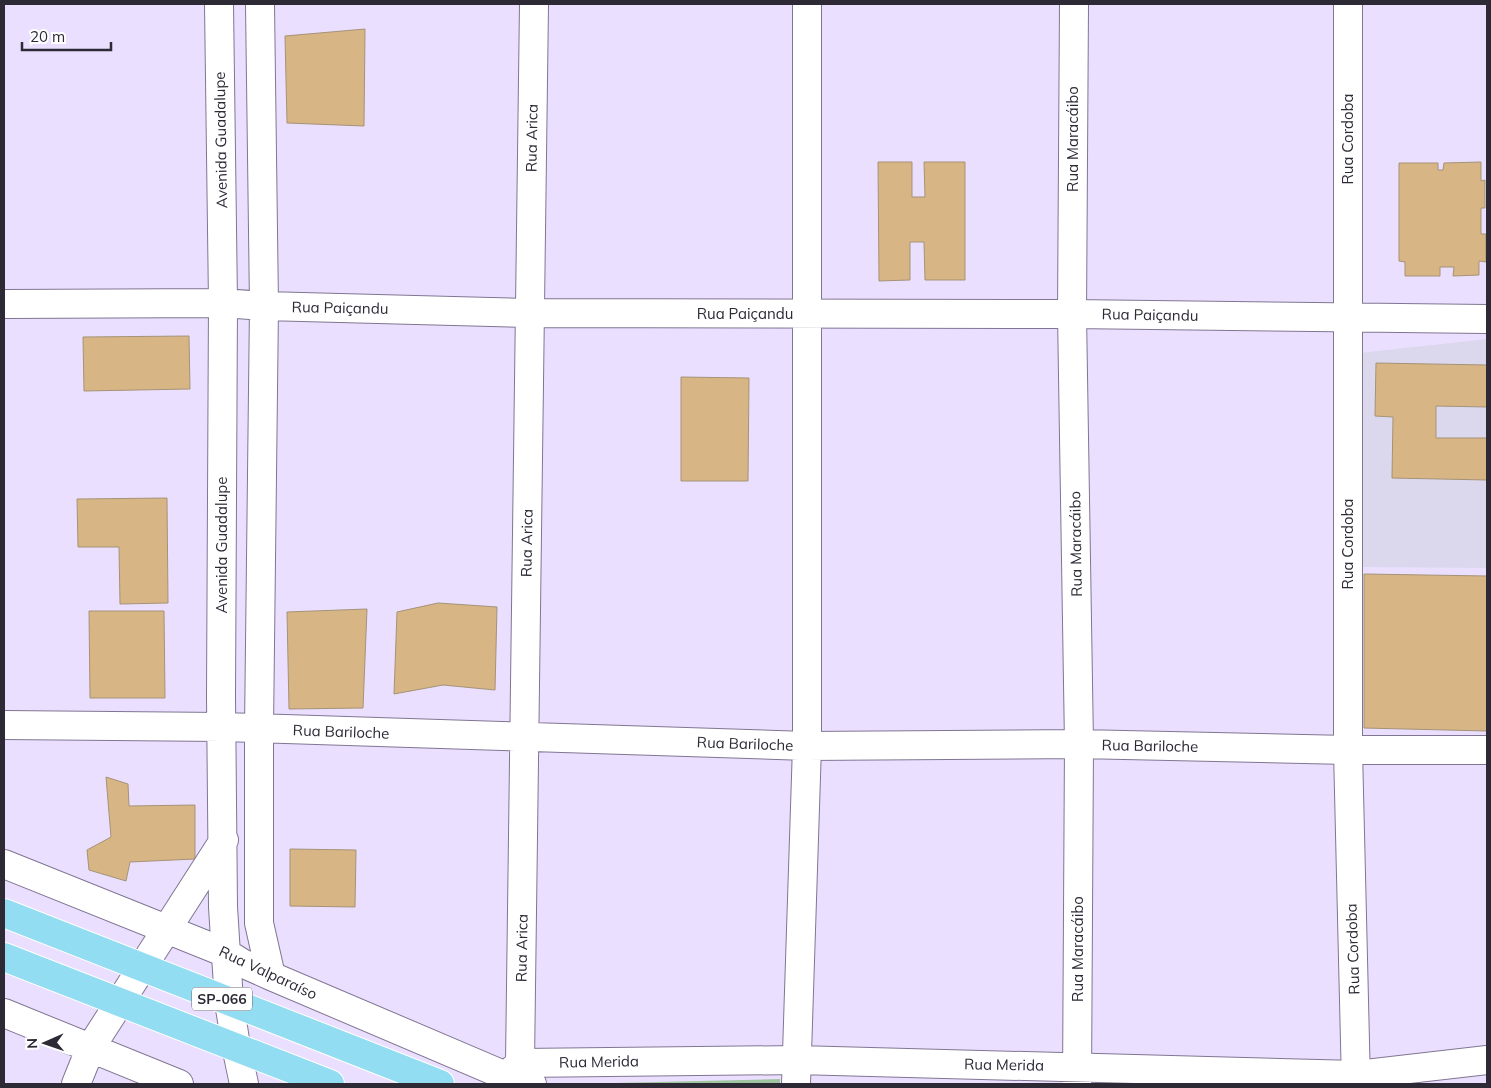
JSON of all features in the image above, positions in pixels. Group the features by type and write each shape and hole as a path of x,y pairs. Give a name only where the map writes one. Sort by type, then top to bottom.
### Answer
{"main road":[{"name":"SP-066","path":"4,913 440,1084"},
{"name":"SP-066","path":"4,957 330,1084"}],"street":[{"name":"Avenida Guadalupe","path":"219,4 223,303 223,907 229,1002 244,1084"},
{"path":"260,4 264,306 259,729 259,923 271,976"},
{"name":"Rua Arica","path":"519,1074 534,4"},
{"path":"797,1072 806,746 807,4"},
{"name":"Rua Maracáibo","path":"1074,4 1072,314 1079,744 1077,1075"},
{"name":"Rua Cordoba","path":"1348,4 1348,750 1357,1079"},
{"name":"Rua Paiçandu","path":"4,304 223,303 264,306 529,313 1072,314 1487,319"},
{"name":"Rua Bariloche","path":"4,725 222,727 806,746 1079,744 1348,750 1487,750"},
{"path":"76,1084 91,1047 224,840"},
{"name":"Rua Valparaíso","path":"4,864 226,953 271,976 519,1074"},
{"path":"4,1013 179,1084"},
{"name":"Rua Merida","path":"519,1074 797,1072 1357,1079 1487,1060"}],"shaded area":[{"path":"1487,339 1487,568 1363,567 1360,353"}],"green space":[{"path":"780,1079 780,1084 571,1084"}],"building":[{"path":"365,29 364,126 287,123 285,36"},
{"path":"878,162 912,162 912,197 925,197 924,162 965,162 965,280 925,280 924,242 910,242 910,280 879,281"},
{"path":"1481,162 1481,181 1485,180 1485,208 1481,208 1481,234 1486,234 1486,262 1479,261 1479,275 1453,276 1454,267 1440,267 1440,276 1405,276 1405,262 1399,261 1399,163 1438,163 1438,170 1443,170 1444,163"},
{"path":"189,336 190,389 84,391 83,337"},
{"path":"1376,363 1487,365 1487,407 1436,406 1436,438 1487,438 1487,480 1392,478 1393,417 1375,416"},
{"path":"681,377 749,378 748,481 681,481"},
{"path":"167,498 168,603 120,604 119,547 78,547 77,499"},
{"path":"1364,574 1487,576 1487,731 1364,728"},
{"path":"438,603 497,607 495,690 443,685 394,694 397,612"},
{"path":"367,609 363,708 289,709 287,612"},
{"path":"89,611 164,611 165,698 90,698"},
{"path":"106,777 128,784 129,806 195,805 195,859 130,862 126,881 89,870 87,850 111,837"},
{"path":"290,849 356,850 355,907 290,906"}]}
